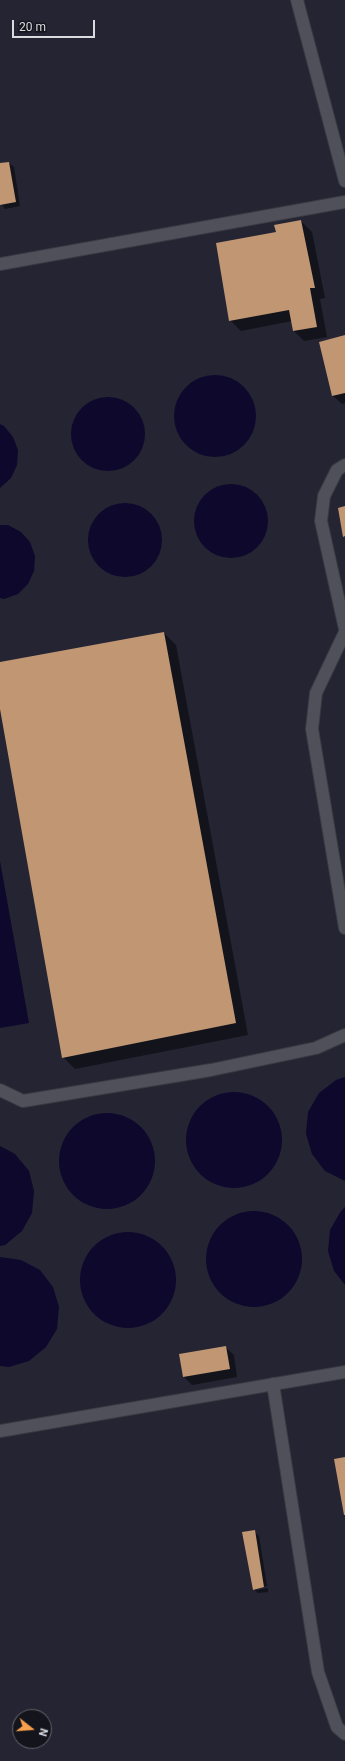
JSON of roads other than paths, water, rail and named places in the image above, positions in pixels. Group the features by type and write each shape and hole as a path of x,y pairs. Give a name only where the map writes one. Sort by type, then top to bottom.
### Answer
{"lane":[{"path":"297,0 345,181"},
{"path":"0,264 345,202"},
{"path":"345,465 337,470 324,496 320,521 345,629"},
{"path":"345,632 316,693 312,729 345,928"},
{"path":"0,1090 23,1100 218,1068 316,1048 345,1035"},
{"path":"0,1430 345,1372"},
{"path":"273,1384 318,1672 337,1727 345,1734"}]}
